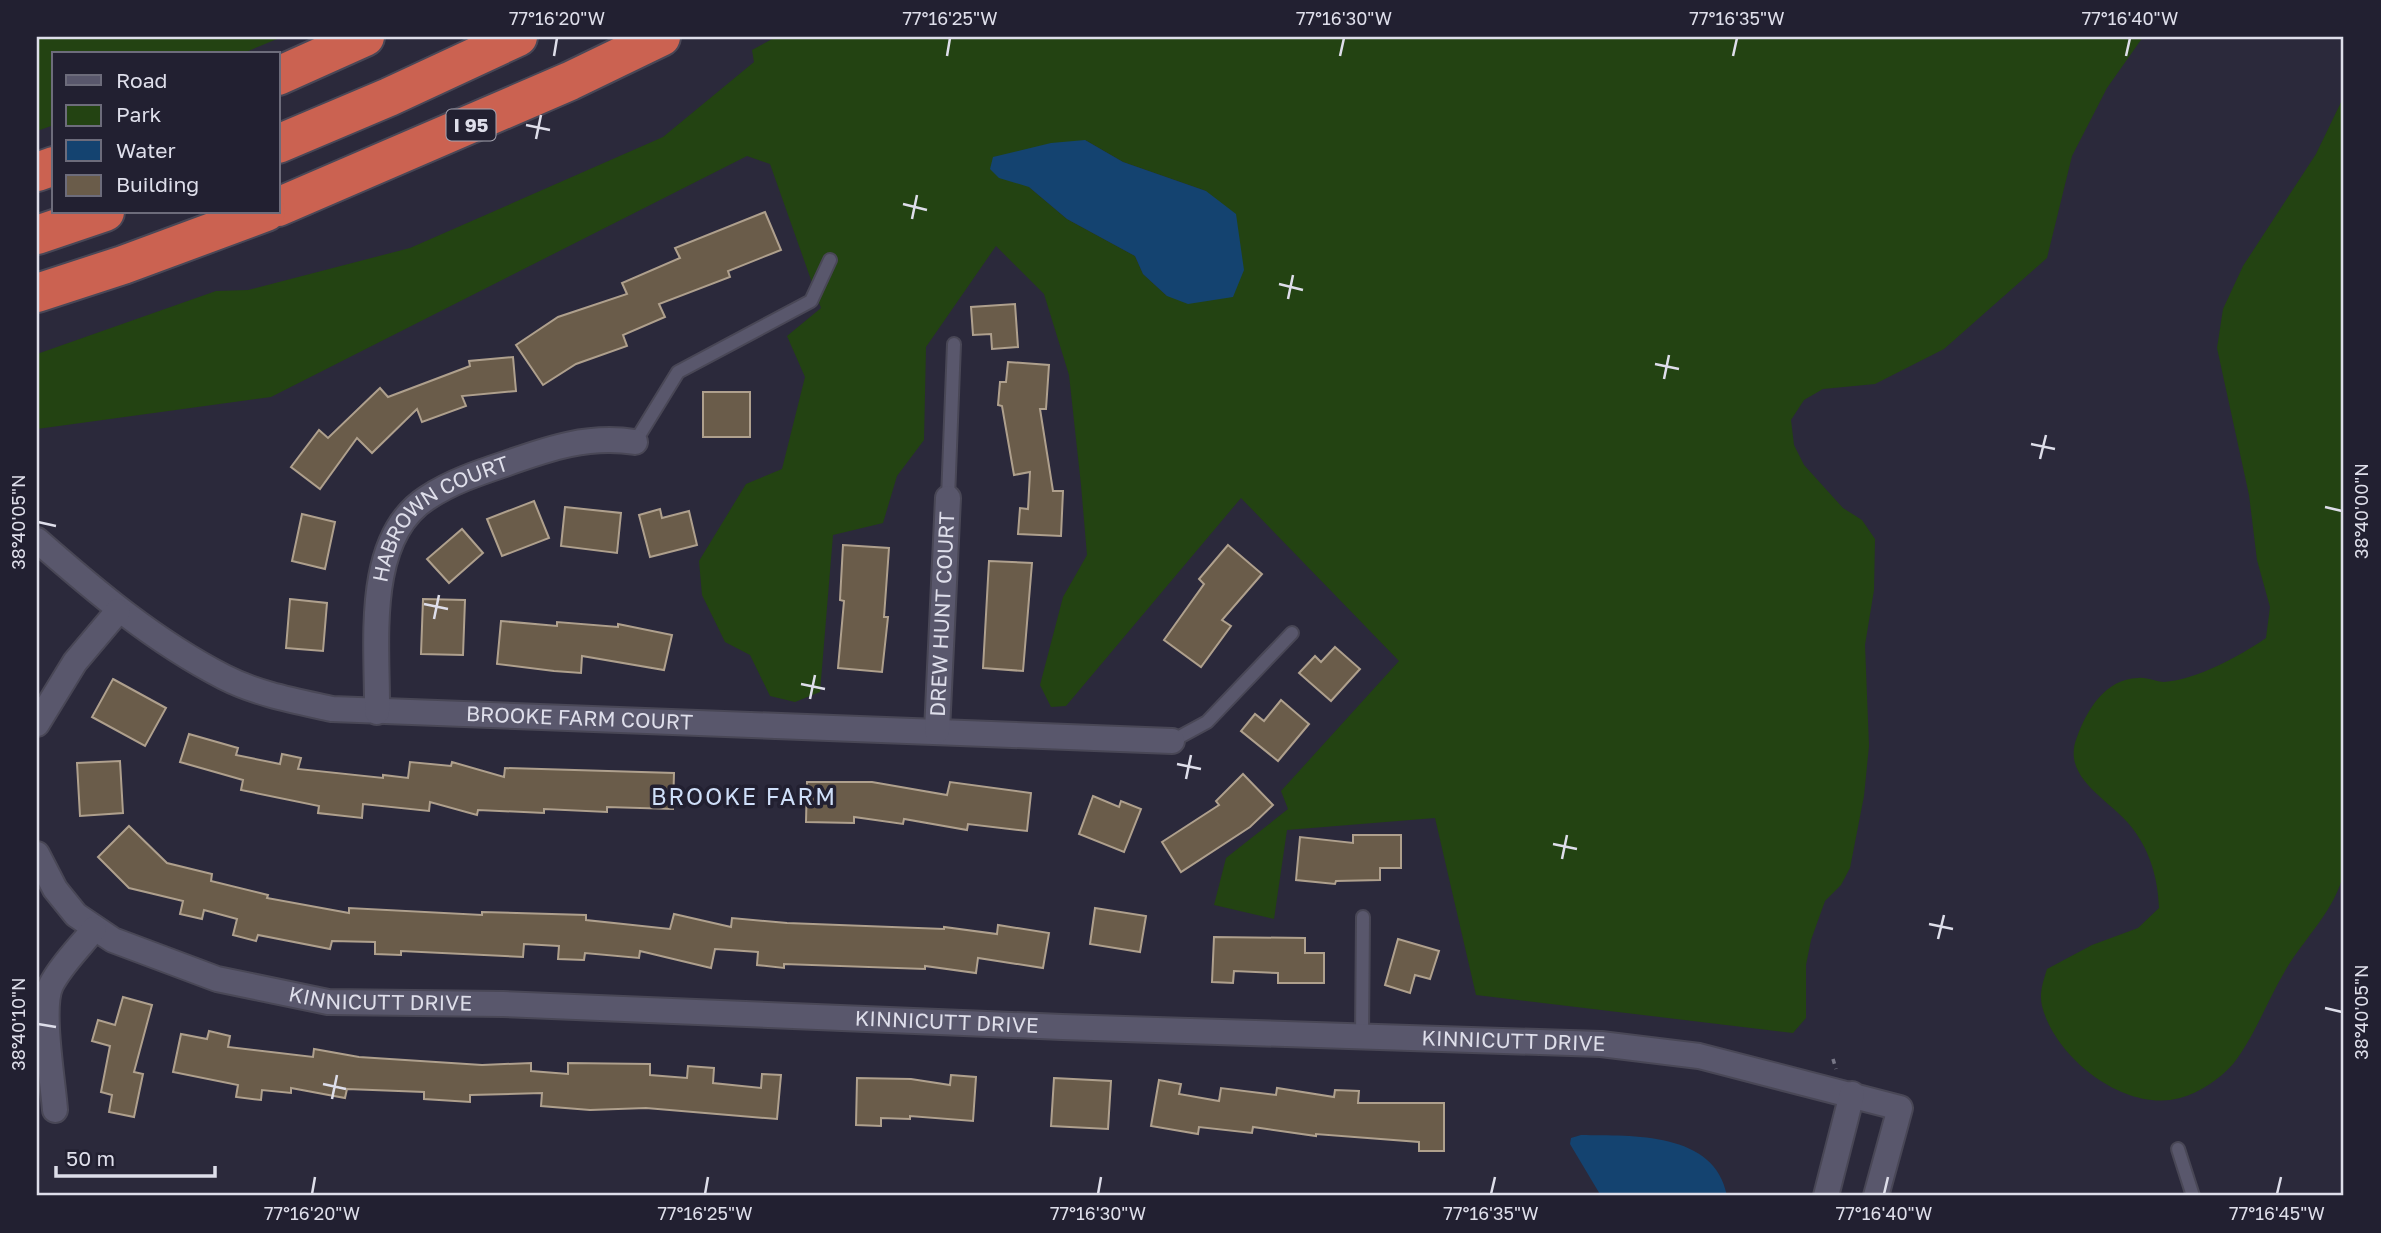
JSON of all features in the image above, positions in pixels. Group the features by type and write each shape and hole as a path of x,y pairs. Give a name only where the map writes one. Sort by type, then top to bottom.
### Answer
{"highway":[{"path":"280,75 366,37"},
{"path":"280,143 389,97 518,37"},
{"name":"I 95","path":"280,206 559,86 661,37"},
{"path":"37,235 99,214"},
{"path":"37,293 123,265 261,214"}],"street":[{"name":"HABROWN COURT","path":"377,712 380,579 385,555 410,512 425,498 461,479 562,444 590,439 635,442"},
{"name":"DREW HUNT COURT","path":"937,732 948,498"},
{"name":"BROOKE FARM COURT","path":"37,540 118,611 239,683 281,698 332,709 1172,741"},
{"path":"37,723 75,662 118,611"},
{"name":"KINNICUTT DRIVE","path":"37,854 55,889 94,929 157,959 217,979 328,1002 503,1004 1362,1038 1601,1044 1699,1056 1900,1108 1876,1196"},
{"path":"55,1110 47,1024 48,992 58,974 94,929"},
{"path":"1826,1196 1852,1094"}],"lane":[{"path":"635,442 678,372 811,301 830,260"},
{"path":"948,498 954,344"},
{"path":"1172,741 1207,722 1292,633"},
{"path":"1362,1038 1363,917"},
{"path":"2178,1149 2193,1196"}],"path":[{"path":"1833,1059 1837,1065"}],"green space":[{"path":"37,37 282,37 246,52 52,52 52,126 37,131"},
{"path":"776,37 2143,37 2107,88 2072,156 2047,258 1944,349 1875,384 1823,389 1804,400 1791,420 1794,445 1804,465 1843,508 1862,520 1875,539 1874,590 1865,645 1869,746 1864,796 1850,868 1841,885 1825,901 1811,940 1806,965 1806,1018 1793,1033 1476,995 1435,818 1287,830 1274,919 1214,905 1226,858 1288,809 1281,791 1399,661 1241,498 1066,706 1051,707 1040,685 1063,597 1087,555 1069,375 1044,294 996,246 926,347 924,440 897,476 883,523 833,535 820,692 795,702 770,696 750,655 725,642 702,595 699,561 746,484 782,469 805,377 787,336 821,308 770,164 747,156 271,397 37,429 37,354 216,291 248,290 410,248 663,137 754,62 752,50","holes":["1085,140 1123,162 1206,191 1167,296 1143,274 1135,256 1067,219 1029,187"]},
{"path":"2344,96 2344,871 2327,911 2285,971 2248,1042 2233,1064 2209,1085 2187,1096 2159,1100 2137,1097 2095,1077 2077,1062 2049,1025 2041,1001 2047,969 2092,945 2138,928 2159,908 2155,877 2145,848 2124,818 2082,777 2074,752 2077,737 2092,707 2116,684 2138,678 2164,682 2190,677 2231,659 2266,638 2270,607 2257,560 2249,495 2217,348 2223,309 2243,266 2316,154"}],"water":[{"path":"1085,140 1123,162 1206,191 1236,214 1244,270 1233,297 1188,304 1167,296 1143,274 1135,256 1067,219 1029,187 999,178 990,169 993,157 1051,143"},
{"path":"1581,1135 1646,1138 1689,1148 1706,1159 1719,1175 1727,1196 1601,1196 1570,1144 1571,1138"}],"building":[{"path":"765,212 781,250 728,271 730,277 659,304 665,317 623,335 627,346 576,364 543,385 516,345 558,317 627,294 622,283 680,258 675,248"},
{"path":"1015,304 1018,347 992,349 991,334 973,335 971,307"},
{"path":"513,357 516,391 462,396 466,406 422,422 417,409 372,453 357,438 320,489 291,467 319,430 328,438 380,388 388,397 470,366 469,361"},
{"path":"1008,362 1049,365 1046,409 1040,409 1053,491 1063,491 1061,536 1018,534 1020,508 1028,509 1030,472 1014,475 1002,406 998,405 1000,382 1006,382"},
{"path":"703,392 750,392 750,437 703,437"},
{"path":"534,501 549,538 502,556 487,519"},
{"path":"565,507 621,513 617,553 561,546"},
{"path":"660,509 662,518 689,511 697,545 650,557 639,515"},
{"path":"302,514 335,522 325,569 292,561"},
{"path":"462,529 483,553 449,583 427,559"},
{"path":"843,545 889,548 884,617 888,617 882,672 838,668 844,601 840,600"},
{"path":"1228,545 1262,574 1222,620 1231,626 1201,667 1164,640 1204,584 1199,579"},
{"path":"989,561 1032,563 1023,671 983,668"},
{"path":"290,599 327,603 323,651 286,648"},
{"path":"423,599 465,600 463,655 421,654"},
{"path":"501,621 557,626 557,622 618,627 618,624 672,635 664,670 582,656 581,673 554,671 497,664"},
{"path":"1335,647 1360,669 1331,701 1299,673 1315,656 1321,662"},
{"path":"113,679 166,708 145,746 92,717"},
{"path":"1281,700 1309,724 1278,761 1241,731 1255,714 1264,721"},
{"path":"189,734 238,748 236,755 280,764 282,754 301,758 298,769 383,778 383,775 408,778 410,762 451,766 452,762 504,777 505,768 674,773 673,809 607,807 607,812 544,809 544,813 478,810 477,815 430,802 429,811 363,804 362,818 318,813 319,806 241,790 243,780 180,762"},
{"path":"120,761 123,813 80,816 77,763"},
{"path":"1243,774 1273,805 1250,827 1181,872 1162,842 1219,805 1216,801"},
{"path":"807,782 872,782 947,795 950,782 1031,793 1027,831 968,824 967,830 904,819 903,824 854,817 854,823 806,822"},
{"path":"1093,796 1119,807 1121,801 1141,809 1124,852 1079,834"},
{"path":"129,826 167,863 212,874 211,881 268,895 267,898 349,913 349,908 482,915 482,912 586,915 586,920 670,929 674,914 731,927 732,918 787,923 944,927 997,934 998,925 1049,933 1043,968 978,958 976,973 925,966 925,969 784,964 784,968 757,965 758,952 715,949 711,968 640,951 639,958 585,953 584,960 558,959 559,946 524,944 523,957 401,951 401,955 375,954 375,942 332,941 330,949 258,935 256,941 233,935 237,919 204,910 202,919 180,914 183,901 129,888 98,857"},
{"path":"1353,835 1401,835 1401,868 1380,868 1380,880 1336,881 1335,884 1296,880 1300,837 1353,843"},
{"path":"1095,908 1146,916 1140,952 1090,944"},
{"path":"1214,937 1305,938 1305,953 1324,953 1324,983 1278,983 1278,973 1234,971 1233,983 1212,982"},
{"path":"1398,939 1439,951 1430,979 1415,975 1410,993 1385,985"},
{"path":"123,997 152,1005 134,1072 143,1074 134,1117 109,1112 112,1095 101,1092 110,1046 92,1041 98,1020 115,1025"},
{"path":"209,1031 230,1036 228,1047 313,1057 314,1049 359,1057 482,1065 531,1063 531,1071 568,1074 568,1063 650,1064 650,1075 687,1078 688,1066 714,1068 713,1083 761,1088 762,1074 781,1075 777,1119 646,1108 590,1110 541,1106 542,1093 470,1095 470,1102 424,1099 424,1092 347,1089 345,1098 291,1088 291,1093 262,1090 261,1100 236,1097 238,1085 173,1072 181,1034 207,1039"},
{"path":"951,1075 976,1077 973,1121 910,1116 910,1119 881,1118 881,1126 856,1125 857,1078 911,1079 950,1085"},
{"path":"1054,1078 1111,1081 1108,1129 1051,1126"},
{"path":"1159,1080 1181,1084 1179,1094 1219,1101 1221,1088 1276,1095 1277,1088 1334,1097 1335,1090 1359,1091 1358,1103 1444,1103 1444,1151 1419,1151 1419,1142 1316,1136 1253,1127 1252,1133 1199,1127 1198,1134 1151,1126"}],"district":[{"name":"BROOKE FARM","path":"744,797"}]}
